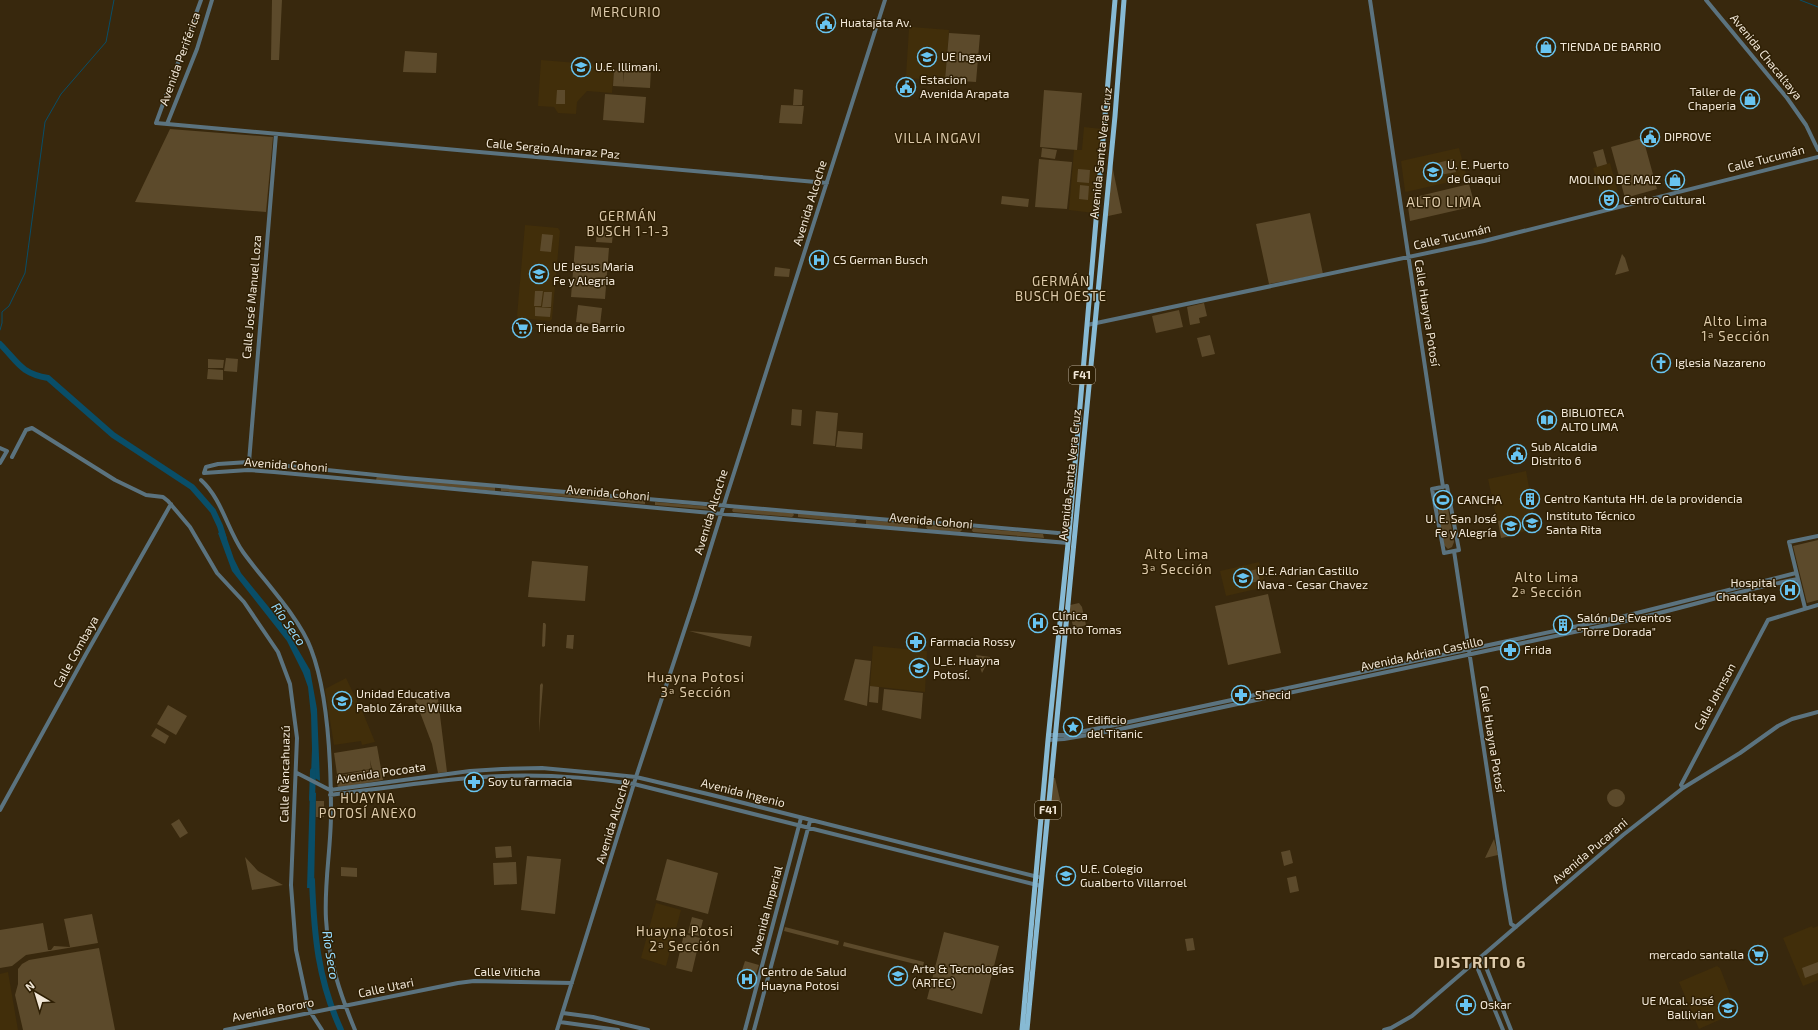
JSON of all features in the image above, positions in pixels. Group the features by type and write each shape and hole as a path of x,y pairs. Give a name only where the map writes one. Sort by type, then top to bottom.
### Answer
{"main road":[{"name":"Avenida Santa Vera Cruz","path":"1031,951 1035,876 1069,534 1114,0"},
{"name":"Avenida Santa Vera Cruz","path":"1031,951 1041,886 1118,88 1124,0"},
{"name":"F41","path":"1022,1030 1031,951"},
{"name":"F41","path":"1027,1030 1031,951"}],"street":[{"name":"Avenida Periférica","path":"156,123 201,0"},
{"name":"Avenida Periférica","path":"167,124 197,49 212,0"},
{"name":"Avenida Alcoche","path":"557,1030 636,777 885,0"},
{"name":"Calle Huayna Potosí","path":"1370,0 1456,551 1469,652 1511,924 1516,927"},
{"name":"Avenida Chacaltaya","path":"1706,0 1787,98 1801,118 1818,150"},
{"name":"Calle Sergio Almaraz Paz","path":"156,123 827,183"},
{"name":"Calle José Manuel Loza","path":"249,462 276,134"},
{"name":"Calle Tucumán","path":"1087,325 1484,241 1818,157"},
{"path":"12,457 26,430 32,428 115,480 146,495 165,498 171,504"},
{"path":"0,448 7,451 0,463"},
{"name":"Avenida Cohoni","path":"1068,543 721,514 274,472 248,470 204,473 206,467 218,464 249,462 405,478 1069,534"},
{"path":"201,480 212,493 242,550 299,626 311,647 316,664 326,722 331,814 325,889 326,920 337,983 355,1030"},
{"path":"1445,486 1432,489 1444,553 1456,551"},
{"name":"Calle Ñancahuazú","path":"171,504 190,527 217,573 244,602 278,652 290,684 298,738 291,885 296,950 311,1013 322,1030"},
{"name":"Calle Combaya","path":"0,810 171,504"},
{"path":"1818,536 1789,542 1805,608 1818,605"},
{"name":"Avenida Adrian Castillo","path":"1048,737 1055,738 1111,731 1469,652 1625,616 1796,573"},
{"name":"Avenida Adrian Castillo","path":"1469,652 1626,621 1765,585 1798,579"},
{"name":"Calle Johnson","path":"1682,786 1768,620 1805,608"},
{"name":"Avenida Pucarani","path":"1384,1030 1391,1029 1412,1016 1682,786 1740,753 1778,726 1792,719 1818,712"},
{"name":"Avenida Ingenio","path":"435,776 470,771 542,768 636,777 1041,878"},
{"path":"297,773 330,790"},
{"name":"Avenida Pocoata","path":"330,790 435,776"},
{"name":"Avenida Ingenio","path":"436,782 470,778 531,776 607,780 634,784 1041,886"},
{"name":"Avenida Pocoata","path":"330,795 436,782"},
{"name":"Avenida Imperial","path":"745,1030 801,818"},
{"name":"Avenida Imperial","path":"754,1030 810,821"},
{"path":"1482,957 1511,1030"},
{"path":"1475,962 1503,1030"},
{"name":"Calle Viticha","path":"442,987 474,981 572,983"},
{"name":"Calle Utari","path":"324,1010 442,987"},
{"name":"Avenida Bororo","path":"225,1030 324,1010"},
{"path":"563,1013 593,1017 648,1030"},
{"path":"560,1022 593,1025 618,1030"}],"shaded area":[{"path":"272,0 282,0 279,60 271,60"},
{"name":"UE Ingavi","path":"912,27 949,30 945,81 908,78 906,76 909,29"},
{"path":"949,33 980,35 976,82 945,80"},
{"path":"405,51 437,53 436,73 403,72"},
{"path":"541,60 614,66 612,93 587,91 577,102 576,114 558,113 554,107 538,106"},
{"path":"624,67 651,68 650,88 613,86 614,70 623,71 623,83"},
{"path":"794,89 803,90 802,105 793,105"},
{"path":"557,90 565,90 565,104 556,104"},
{"path":"1044,90 1082,93 1077,150 1040,147"},
{"path":"605,94 646,97 644,123 603,120"},
{"path":"781,105 804,106 802,124 779,123"},
{"path":"1084,127 1102,129 1094,213 1069,210 1074,150 1082,150"},
{"path":"170,129 273,137 266,212 135,202"},
{"path":"1643,138 1657,189 1625,198 1611,147"},
{"path":"1042,148 1057,150 1055,159 1041,157"},
{"name":"U. E. Puerto de Guaqui","path":"1459,148 1467,178 1405,191 1401,161"},
{"path":"1603,149 1607,164 1597,167 1593,152"},
{"path":"1039,159 1072,162 1067,209 1035,207"},
{"path":"1453,159 1456,172 1440,175 1437,163"},
{"path":"1610,163 1618,192 1601,196 1593,168"},
{"path":"1112,165 1122,213 1108,216"},
{"path":"1078,169 1090,170 1089,183 1077,182"},
{"path":"1469,184 1475,206 1410,221 1407,199"},
{"path":"1080,185 1089,186 1088,200 1079,199"},
{"path":"1002,196 1029,199 1028,207 1001,204"},
{"path":"1310,213 1323,274 1269,284 1256,224"},
{"name":"UE Jesus Maria Fe y Alegria","path":"525,225 558,228 560,231 552,319 550,321 519,318 517,316"},
{"path":"597,232 613,233 612,243 596,242"},
{"path":"542,234 553,235 551,252 540,251"},
{"path":"575,246 609,248 605,299 571,297"},
{"path":"1622,254 1625,258 1629,271 1615,275"},
{"path":"775,267 790,269 789,277 774,276"},
{"path":"535,291 543,291 541,306 534,306"},
{"path":"544,292 552,292 551,307 542,307"},
{"path":"1204,303 1207,316 1199,318 1200,323 1190,325 1187,307"},
{"path":"578,305 602,308 600,325 576,322"},
{"path":"535,307 551,308 550,317 535,316"},
{"path":"1179,310 1183,327 1156,333 1152,316"},
{"path":"1210,335 1215,354 1202,357 1197,338"},
{"path":"226,358 238,359 237,372 224,371"},
{"path":"208,359 224,360 223,368 208,368"},
{"path":"208,369 223,370 223,380 207,379"},
{"path":"792,409 802,410 801,426 791,425"},
{"path":"816,411 838,413 835,446 813,444"},
{"path":"838,431 863,433 862,449 836,447"},
{"path":"1526,471 1535,520 1533,529 1501,538 1488,479"},
{"path":"377,476 495,487 495,491 376,480"},
{"path":"501,488 645,500 645,504 501,491"},
{"path":"1445,491 1454,542 1452,547 1448,549 1443,544 1436,493"},
{"path":"655,502 715,507 714,510 655,505"},
{"path":"734,508 793,513 794,515 792,517 733,512 732,510"},
{"path":"798,513 857,520 855,523 798,517"},
{"path":"1508,519 1511,536 1501,538 1498,521"},
{"path":"866,520 917,524 918,527 917,529 866,525"},
{"path":"928,525 961,527 962,530 960,532 928,530 926,527"},
{"path":"974,528 1043,534 1044,538 973,532 971,529"},
{"path":"1818,540 1818,600 1807,603 1793,546"},
{"path":"532,561 588,566 585,601 528,597"},
{"name":"U.E. Adrian Castillo Nava - Cesar Chavez","path":"1259,562 1266,585 1265,587 1226,596 1220,571"},
{"path":"1257,569 1260,581 1244,584 1242,573"},
{"path":"1268,594 1281,653 1228,665 1215,606"},
{"path":"1079,603 1082,607 1086,625 1074,629 1068,609 1070,605"},
{"path":"543,623 546,625 545,646 543,647 542,646"},
{"path":"689,631 752,636 750,647"},
{"path":"567,635 574,635 573,649 566,648"},
{"path":"873,646 927,651 925,692 870,686"},
{"path":"976,655 990,657 982,673"},
{"path":"855,659 871,661 867,706 844,700"},
{"name":"Unidad Educativa Pablo Zárate Willka","path":"346,678 375,742 362,745 361,741 334,745 325,689"},
{"path":"542,683 543,685 539,733 540,685"},
{"path":"870,686 879,687 878,703 869,702"},
{"path":"884,689 923,693 921,719 882,710"},
{"path":"437,691 447,772 438,773 432,744 413,694"},
{"path":"168,705 187,716 176,735 157,724"},
{"path":"156,728 169,736 165,744 151,736"},
{"path":"377,746 383,780 338,788 336,776 372,769 370,760 371,769 337,774 334,753"},
{"path":"1053,778 1055,778 1061,804 1052,807 1050,806"},
{"path":"1616,789 1622,792 1625,798 1622,804 1616,807 1610,804 1607,798 1610,792"},
{"path":"316,801 324,801 324,817 316,817"},
{"path":"179,819 188,833 180,838 171,824"},
{"path":"1494,839 1498,855 1485,858"},
{"path":"511,846 512,857 496,858 495,847"},
{"path":"1290,850 1293,863 1284,866 1281,852"},
{"path":"527,856 561,859 555,914 521,910"},
{"path":"245,857 258,871 283,885 252,890"},
{"path":"667,859 718,873 708,914 656,900"},
{"path":"516,862 517,884 494,885 493,863"},
{"path":"341,867 357,868 357,877 341,876"},
{"path":"1296,876 1299,891 1290,893 1287,878"},
{"path":"656,903 681,910 666,966 641,958"},
{"path":"92,914 98,943 26,955 12,966 0,968 0,930 43,923 48,950 51,950 54,946 70,947 64,919"},
{"path":"692,917 703,920 699,936 688,933"},
{"path":"1812,926 1813,928 1818,926 1818,980 1803,986 1783,938"},
{"path":"785,927 839,941 838,945 784,931"},
{"path":"944,932 999,946 982,1014 927,999"},
{"path":"684,934 700,938 692,972 676,968"},
{"path":"1193,938 1195,950 1187,951 1185,939"},
{"path":"844,942 924,962 923,966 843,946"},
{"path":"99,948 115,1030 23,1030 15,995 18,984 18,969 22,964 29,960"},
{"path":"745,961 759,965 756,974 742,970"},
{"path":"1818,962 1818,973 1805,978 1802,968"},
{"path":"1717,966 1720,968 1737,1012 1699,1029 1679,982"},
{"path":"8,972 18,1030 0,1030 0,974"}],"water":[{"path":"224,530 234,559 241,573 285,627 310,670 317,709 320,781 311,776 311,715 308,687 303,673 287,641 232,571 218,533"},
{"path":"310,790 316,793 314,888 307,888"}],"waterway":[{"path":"0,330 2,323 2,312 9,306 25,273 45,122 61,94 106,42 114,0"},
{"path":"1800,0 1818,7"},
{"name":"Río Seco","path":"0,344 25,370 48,378 113,435 192,487 213,511 224,539"},
{"name":"Río Seco","path":"312,799 313,771"},
{"name":"Río Seco","path":"312,880 314,920 322,975 333,1011 341,1030"}],"place":[{"name":"Huatajata Av.","path":"826,23"},
{"name":"TIENDA DE BARRIO","path":"1546,47"},
{"name":"UE Ingavi","path":"927,57"},
{"name":"U.E. Illimani.","path":"581,67"},
{"name":"Estacion Avenida Arapata","path":"906,87"},
{"name":"Taller de Chaperia","path":"1750,99"},
{"name":"DIPROVE","path":"1650,137"},
{"name":"U. E. Puerto de Guaqui","path":"1433,172"},
{"name":"MOLINO DE MAIZ","path":"1675,180"},
{"name":"Centro Cultural","path":"1609,200"},
{"name":"CS German Busch","path":"819,260"},
{"name":"UE Jesus Maria Fe y Alegria","path":"539,274"},
{"name":"Tienda de Barrio","path":"522,328"},
{"name":"Iglesia Nazareno","path":"1661,363"},
{"name":"BIBLIOTECA ALTO LIMA","path":"1547,420"},
{"name":"Sub Alcaldia Distrito 6","path":"1517,454"},
{"name":"Centro Kantuta HH. de la providencia","path":"1530,499"},
{"name":"CANCHA","path":"1443,500"},
{"name":"Instituto Técnico Santa Rita","path":"1532,523"},
{"name":"U. E. San José Fe y Alegría","path":"1511,526"},
{"name":"U.E. Adrian Castillo Nava - Cesar Chavez","path":"1243,578"},
{"name":"Hospital Chacaltaya","path":"1790,590"},
{"name":"Clínica Santo Tomas","path":"1038,623"},
{"name":"Salón De Eventos \"Torre Dorada\"","path":"1563,625"},
{"name":"Farmacia Rossy","path":"916,642"},
{"name":"Frida","path":"1510,650"},
{"name":"U_E. Huayna Potosí.","path":"919,668"},
{"name":"Shecid","path":"1241,695"},
{"name":"Unidad Educativa Pablo Zárate Willka","path":"342,701"},
{"name":"Edificio del Titanic","path":"1073,727"},
{"name":"Soy tu farmacia","path":"474,782"},
{"name":"U.E. Colegio Gualberto Villarroel","path":"1066,876"},
{"name":"mercado santalla","path":"1758,955"},
{"name":"Arte & Tecnologías (ARTEC)","path":"898,976"},
{"name":"Centro de Salud Huayna Potosi","path":"747,979"},
{"name":"Oskar","path":"1466,1005"},
{"name":"UE Mcal. José Ballivian","path":"1728,1008"}],"district":[{"name":"MERCURIO","path":"626,12"},
{"name":"VILLA INGAVI","path":"938,138"},
{"name":"ALTO LIMA","path":"1444,202"},
{"name":"GERMÁN BUSCH 1-1-3","path":"628,224"},
{"name":"GERMÁN BUSCH OESTE","path":"1061,288"},
{"name":"Alto Lima 1ª Sección","path":"1736,328"},
{"name":"Alto Lima 3ª Sección","path":"1177,562"},
{"name":"Alto Lima 2ª Sección","path":"1547,584"},
{"name":"Huayna Potosi 3ª Sección","path":"696,684"},
{"name":"HUAYNA POTOSÍ ANEXO","path":"368,806"},
{"name":"Huayna Potosi 2ª Sección","path":"685,938"},
{"name":"DISTRITO 6","path":"1480,962"}]}
